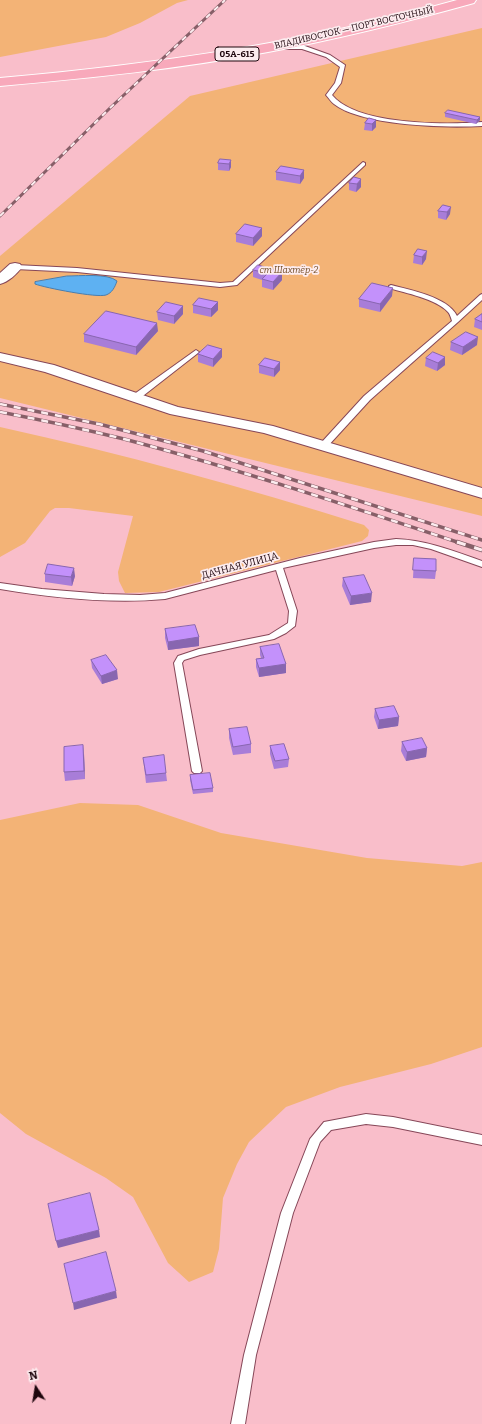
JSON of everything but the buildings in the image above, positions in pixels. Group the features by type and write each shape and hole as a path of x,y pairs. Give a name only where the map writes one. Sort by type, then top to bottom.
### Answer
{"highway":[{"name":"ВЛАДИВОСТОК — ПОРТ ВОСТОЧНЫЙ","path":"0,71 103,62 221,44 304,30 430,0"},
{"name":"ВЛАДИВОСТОК — ПОРТ ВОСТОЧНЫЙ","path":"0,82 92,74 268,48 306,41 411,17 470,0"}],"street":[{"path":"0,280 15,267"},
{"path":"0,357 50,368 175,411 266,429 324,444 482,492"}],"lane":[{"path":"268,48 304,47 328,56 343,66 338,83 329,95 335,104 366,117 466,126 482,124"},
{"path":"15,267 77,270 220,285 235,284 363,164"},
{"path":"391,287 422,296 440,305 451,311 456,321"},
{"path":"324,444 367,398 456,321 482,296"},
{"path":"136,397 196,352"},
{"name":"ДАЧНАЯ УЛИЦА","path":"0,586 120,599 146,599 165,596 349,551 386,543 402,542 416,544 482,564"},
{"path":"197,771 178,663 182,658 199,652 271,637 283,631 292,624 293,611 279,567"},
{"path":"238,1424 250,1355 287,1213 316,1139 328,1126 366,1118 482,1140"}],"green space":[{"path":"0,0 188,0 177,3 140,23 106,37 0,57"},
{"name":"ст Шахтёр-2","path":"482,28 482,516 0,398 0,256 190,96"},
{"path":"0,427 138,460 274,497 364,525 369,530 368,536 362,541 159,592 125,593 119,581 118,572 133,516 69,508 55,508 50,511 25,543 0,557"},
{"path":"80,803 138,805 221,833 367,858 462,866 482,862 482,1047 431,1064 340,1087 286,1107 249,1142 237,1164 223,1198 219,1249 213,1272 189,1282 168,1263 133,1197 106,1178 26,1134 0,1113 0,820"}],"water":[{"path":"67,276 100,276 113,278 117,281 110,293 101,296 49,288 35,284 35,282"}],"railway":[{"path":"0,216 109,109 225,0"},
{"path":"0,404 99,424 203,451 482,540"},
{"path":"0,412 47,421 124,439 167,451 293,488 458,542"},
{"path":"458,542 482,550"}]}
